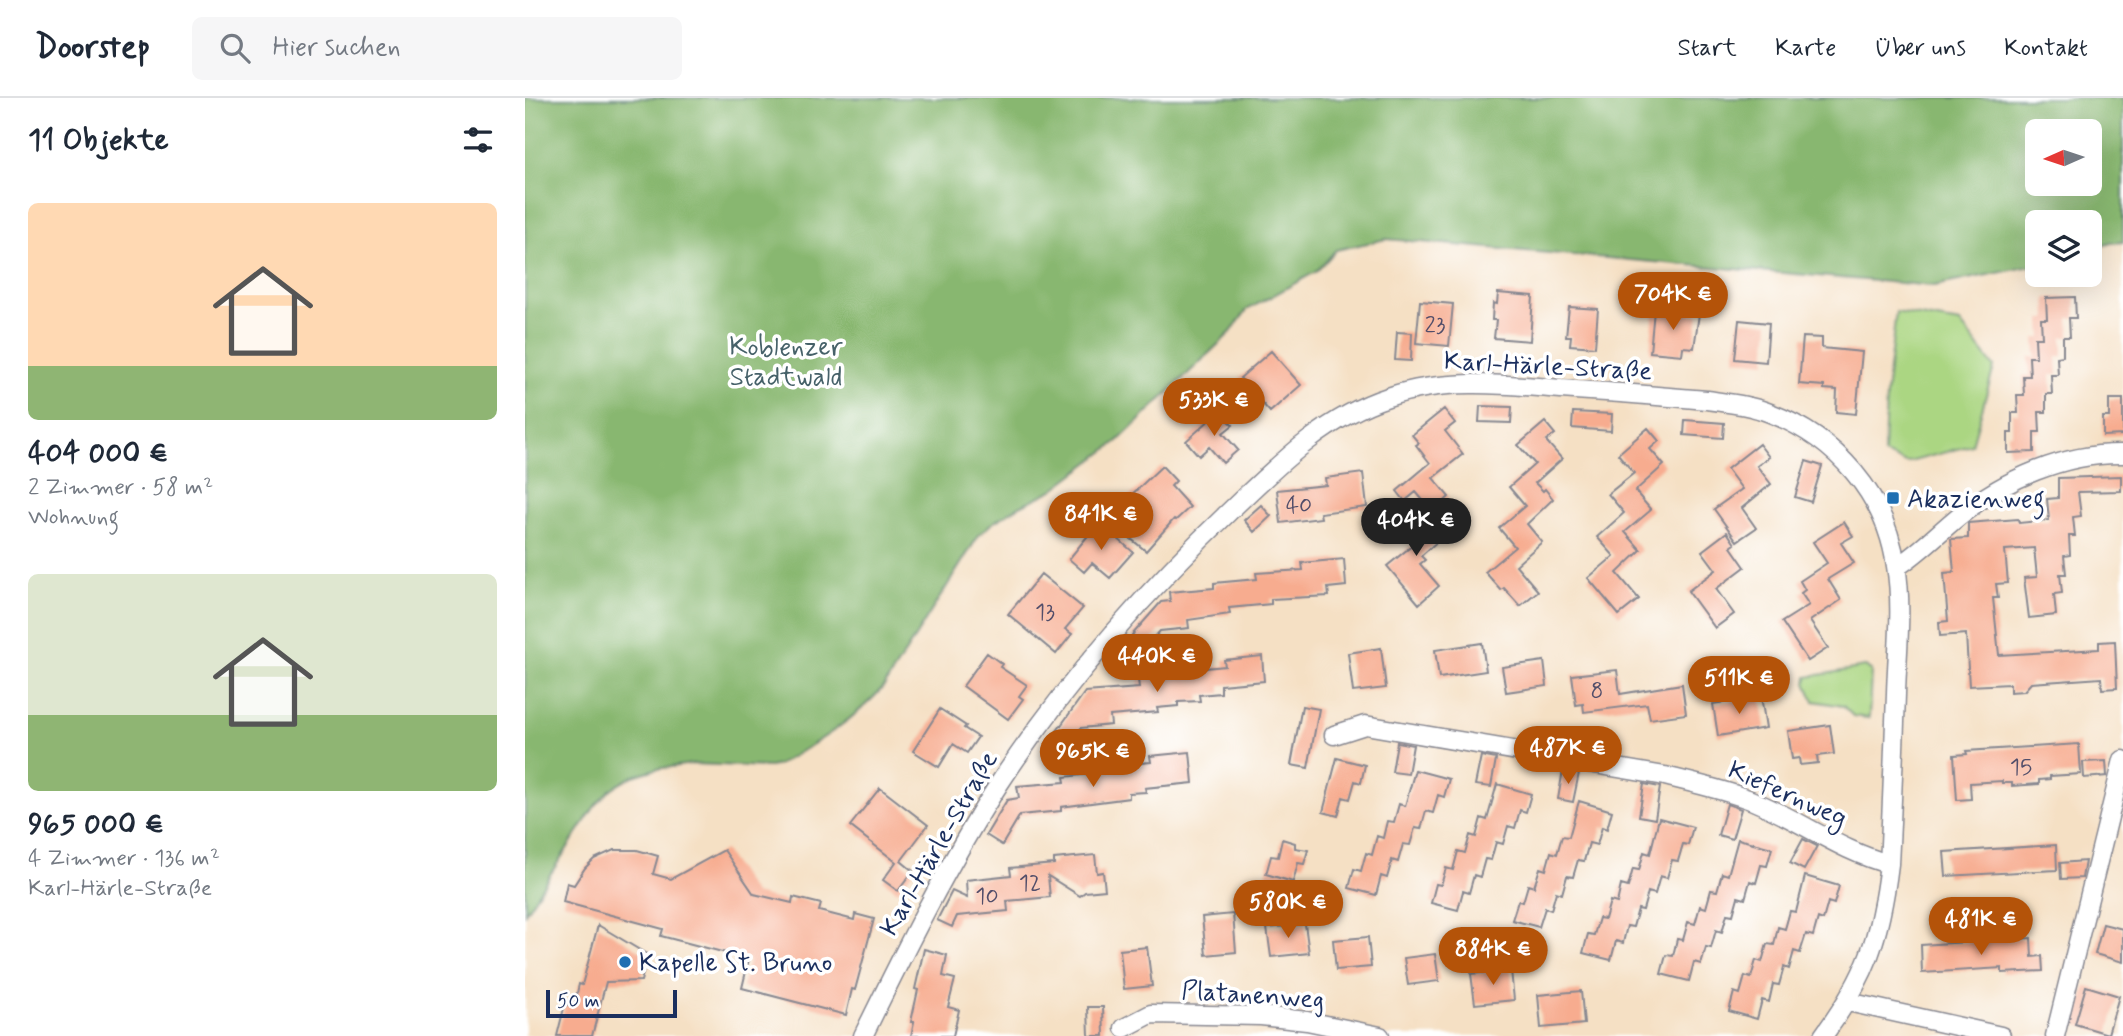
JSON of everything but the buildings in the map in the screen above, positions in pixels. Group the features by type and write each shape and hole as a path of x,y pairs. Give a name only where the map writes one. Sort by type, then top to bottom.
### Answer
{"street":[{"name":"Karl-Härle-Straße","path":"863,1036 919,921 1000,783 1070,687 1178,560 1258,484 1318,432 1353,411 1388,397 1433,386 1478,383 1707,400 1769,412 1815,437 1835,453 1865,485 1878,506 1889,531 1897,567 1898,626 1889,864 1874,944 1848,1002 1823,1036"},
{"path":"1897,567 1920,551 1959,516 2000,487 2077,457 2123,453"},
{"name":"Kiefernweg","path":"1334,735 1365,725 1665,776 1749,799 1865,858 1889,864"},
{"path":"2055,1036 2123,760"},
{"path":"1848,1002 2001,1036"},
{"name":"Platanenweg","path":"1124,1028 1151,1014 1261,1016 1307,1021 1380,1036"}],"green space":[{"name":"Koblenzer Stadtwald","path":"525,98 2123,98 2123,242 2102,246 2102,210 2025,210 2025,267 1934,286 1386,239 1336,250 1317,271 1247,310 1231,332 1118,441 1053,490 1020,506 979,535 885,685 849,720 778,765 692,764 656,769 633,776 611,789 595,806 525,913"},
{"path":"1896,312 1960,323 1994,367 1972,445 1906,463 1884,454 1886,394"},
{"path":"1865,667 1871,670 1869,718 1853,716 1843,706 1814,701 1806,683 1807,677"}],"place":[{"name":"Akazienweg","path":"1893,498"},
{"name":"Kapelle St. Bruno","path":"625,962"}]}
